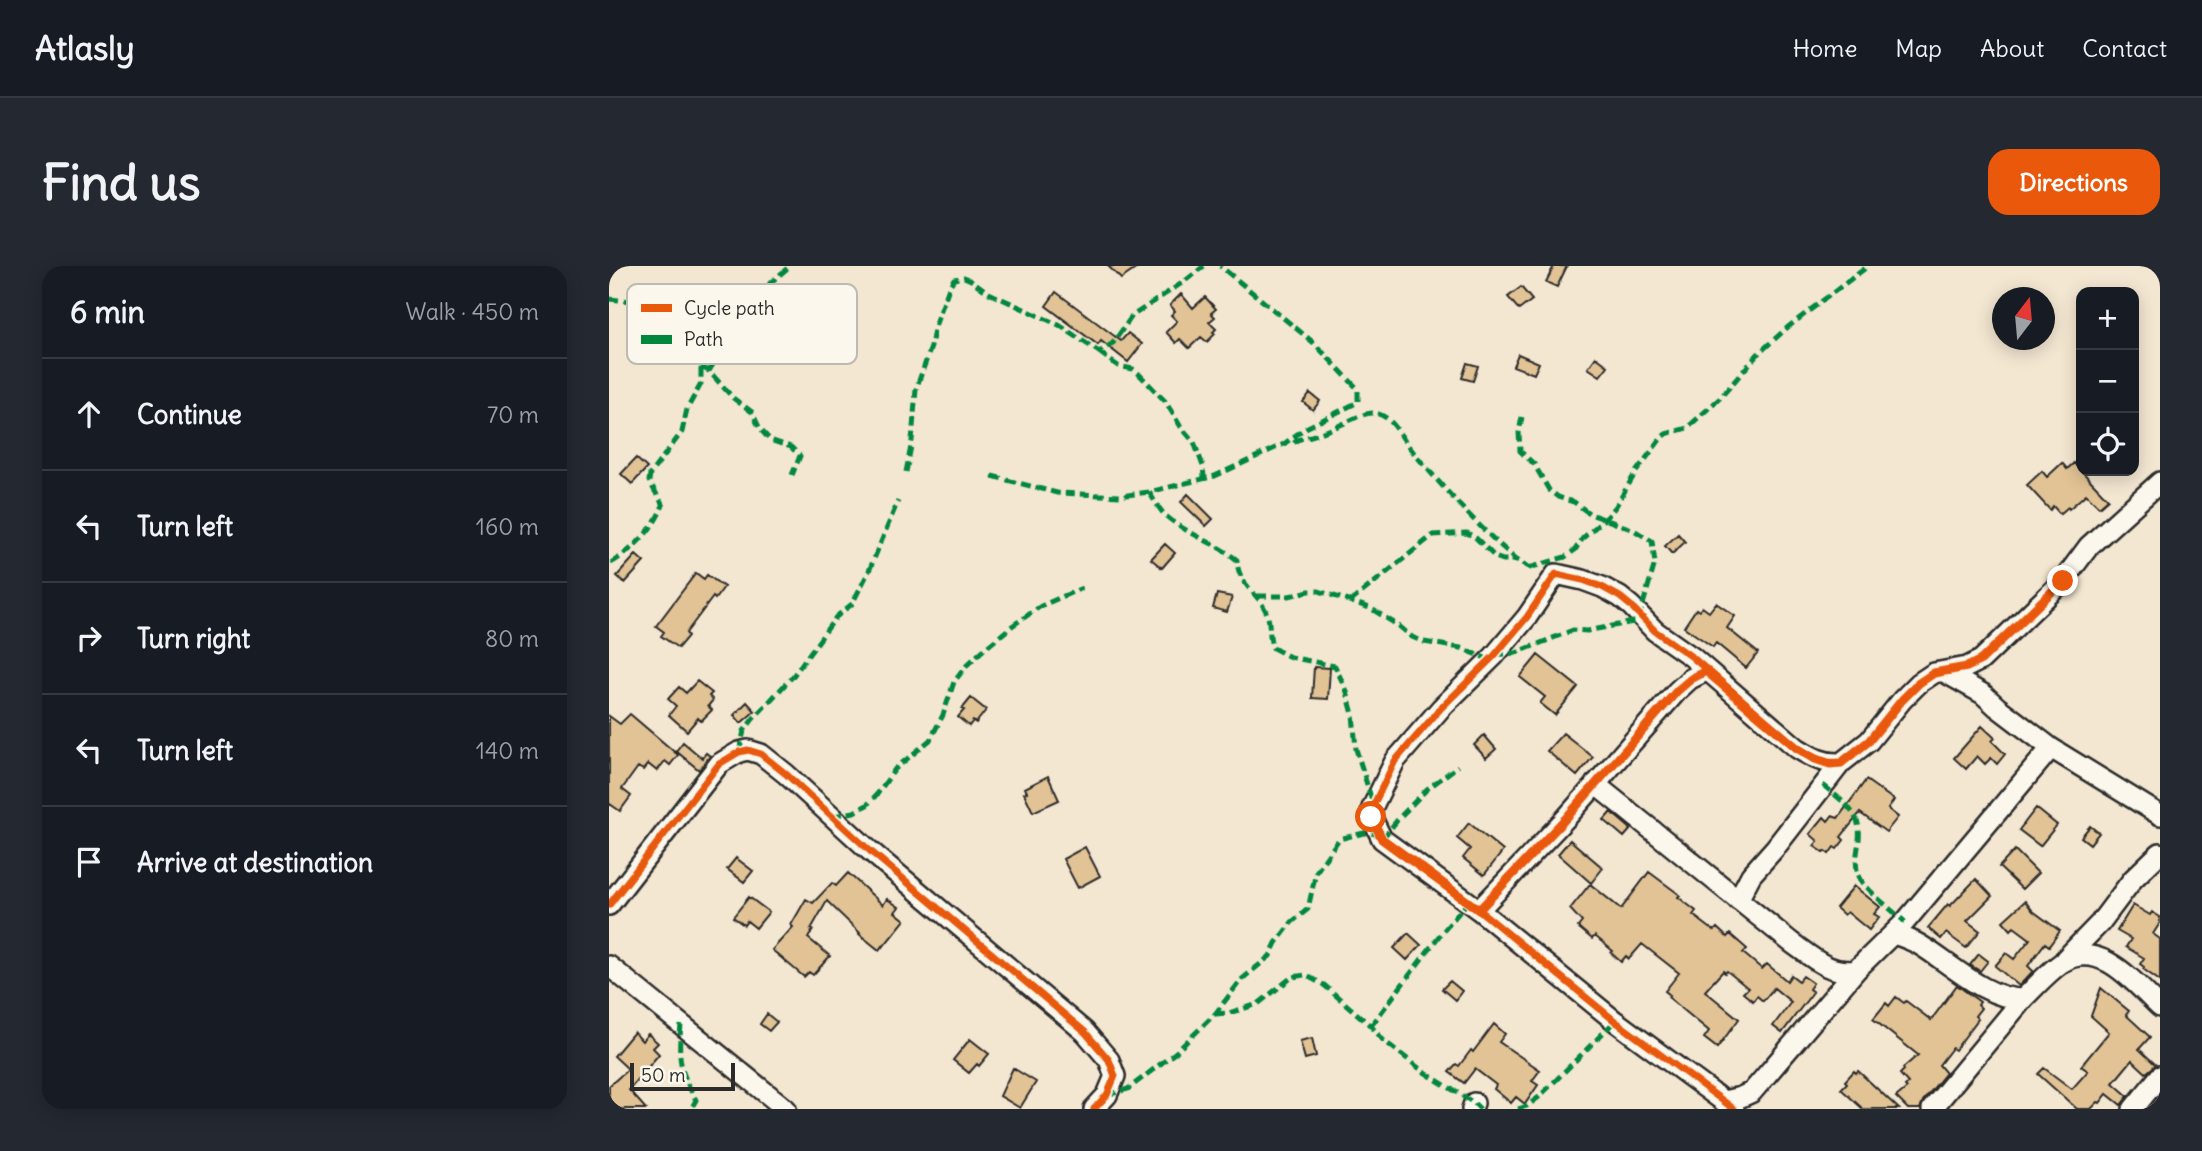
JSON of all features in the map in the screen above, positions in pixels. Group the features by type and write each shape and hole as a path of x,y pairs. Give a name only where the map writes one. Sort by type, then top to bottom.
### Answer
{"street":[{"path":"1738,900 1751,875 1841,763 1869,741 1919,683 1934,673 1967,667 1981,660 2063,581 2089,546 2160,482"},
{"path":"1841,763 1830,764 1815,759 1797,748 1698,675 1692,657 1655,631 1620,597 1602,587 1556,574 1527,618 1494,656 1441,708 1395,761 1372,808 1371,817 1382,839 1479,910 1615,1021 1729,1105 1741,1097 1750,1101 1856,970 1894,934 2051,748"},
{"path":"1981,660 1983,694"},
{"path":"1944,672 1983,694 2051,748 2160,815"},
{"path":"1479,910 1677,691 1698,675"},
{"path":"609,905 719,764 739,751 748,750 761,754 1093,1041 1109,1060 1115,1076 1107,1095 1094,1109"},
{"path":"1595,784 1819,962 1835,971 1856,970"},
{"path":"1932,1109 2023,999 2100,923 2133,879 2160,853"},
{"path":"1894,934 1917,943 1977,984 2011,999 2023,999"},
{"path":"2062,962 2085,954 2110,962 2160,1007"},
{"path":"609,966 786,1109"},
{"path":"2133,1109 2160,1076"}],"building":[{"path":"1108,266 1140,266 1121,279"},
{"path":"1554,266 1567,266 1557,287 1546,282"},
{"path":"1521,287 1532,300 1519,310 1508,297"},
{"path":"1056,292 1121,341 1128,333 1142,344 1128,362 1101,341 1098,345 1046,306"},
{"path":"1181,294 1193,308 1205,297 1216,309 1211,313 1215,317 1209,322 1216,329 1213,332 1215,334 1207,342 1201,337 1189,348 1180,339 1176,343 1166,332 1177,321 1171,315 1175,311 1170,305"},
{"path":"1518,354 1539,363 1534,374 1513,366"},
{"path":"1596,357 1608,366 1600,376 1588,368"},
{"path":"1467,363 1478,366 1473,381 1462,378"},
{"path":"1310,393 1320,401 1313,410 1303,402"},
{"path":"636,458 647,468 632,484 621,474"},
{"path":"2062,463 2067,469 2074,463 2076,476 2086,476 2108,499 2099,507 2086,494 2060,514 2053,506 2050,510 2027,485 2042,471 2047,477"},
{"path":"1188,494 1213,519 1206,526 1181,502"},
{"path":"1678,534 1685,542 1672,554 1665,546"},
{"path":"1165,544 1175,553 1162,568 1151,559"},
{"path":"636,555 644,562 625,583 617,576"},
{"path":"696,573 704,579 707,575 724,587 715,599 713,597 678,648 661,636 664,632 656,626"},
{"path":"1217,594 1232,597 1227,612 1213,608"},
{"path":"1716,603 1735,616 1727,628 1758,653 1746,668 1716,643 1713,647 1684,627 1696,609 1699,611 1702,607 1709,612"},
{"path":"1538,655 1578,687 1555,715 1540,703 1545,697 1520,677"},
{"path":"1314,667 1330,668 1328,699 1312,698"},
{"path":"697,681 712,693 709,696 713,700 708,706 712,710 701,721 698,718 687,731 669,715 676,706 668,699 679,687 686,693"},
{"path":"971,698 986,710 976,723 973,721 969,726 958,717"},
{"path":"747,702 755,711 741,723 734,715"},
{"path":"630,714 678,755 670,765 665,761 657,771 648,764 643,770 638,767 622,789 631,796 620,811 609,805 609,716 620,724"},
{"path":"1982,726 1995,738 1992,741 2005,754 1997,764 1991,758 1985,764 1977,756 1966,769 1954,758"},
{"path":"1563,733 1593,757 1577,776 1547,751"},
{"path":"1484,735 1496,749 1486,758 1474,745"},
{"path":"683,742 702,758 706,753 710,756 699,770 676,751"},
{"path":"1048,776 1059,800 1033,812 1024,793 1027,792 1025,788"},
{"path":"1866,780 1894,800 1888,809 1898,817 1886,832 1860,813 1841,837 1844,840 1837,849 1834,847 1829,854 1814,846 1818,841 1810,834 1824,817 1828,821 1832,816 1838,818"},
{"path":"2036,808 2057,825 2040,846 2019,830"},
{"path":"1611,812 1631,829 1624,837 1604,820"},
{"path":"1469,823 1503,851 1484,875 1463,858 1470,849 1457,838"},
{"path":"2090,826 2099,833 2090,844 2081,837"},
{"path":"1570,840 1603,868 1591,883 1558,854"},
{"path":"1085,847 1100,876 1078,888 1063,859"},
{"path":"2015,850 2038,873 2022,889 1999,867"},
{"path":"736,858 753,871 744,882 727,869"},
{"path":"1649,872 1680,895 1678,897 1696,911 1693,915 1714,931 1717,928 1727,937 1730,934 1747,949 1743,953 1762,969 1767,964 1787,981 1791,975 1799,981 1803,976 1813,983 1809,989 1813,992 1782,1033 1773,1026 1791,1002 1774,988 1763,1001 1757,996 1753,1001 1743,993 1748,988 1727,971 1723,971 1705,991 1739,1019 1717,1048 1704,1038 1709,1031 1668,997 1670,995 1665,991 1679,973 1642,944 1629,959 1626,956 1621,962 1611,953 1613,951 1595,936 1592,939 1578,927 1582,922 1570,909 1590,884 1621,909"},
{"path":"848,873 883,905 887,899 899,907 895,912 905,920 879,950 827,901 808,938 830,956 813,975 809,972 804,977 772,950 793,927 791,925 806,899 813,903 832,883 836,886"},
{"path":"1976,879 1992,896 1967,921 1980,931 1966,948 1946,933 1941,939 1928,928 1948,904 1950,906"},
{"path":"1854,886 1880,907 1874,914 1879,917 1869,930 1847,912 1844,915 1836,908"},
{"path":"749,897 769,912 756,928 747,921 744,925 733,917"},
{"path":"2025,901 2033,911 2060,931 2049,946 2045,943 2028,966 2033,971 2019,986 1995,966 2006,953 2014,959 2030,939 2014,927 2011,930 2003,921"},
{"path":"2133,905 2150,915 2152,912 2160,917 2160,923 2153,934 2160,939 2160,981 2143,969 2140,964 2144,958 2126,947 2131,939 2117,931"},
{"path":"1408,933 1421,945 1407,960 1394,948"},
{"path":"1979,954 1988,961 1980,971 1970,965"},
{"path":"1450,981 1462,991 1455,1000 1442,989"},
{"path":"1957,985 1980,1002 1978,1005 1981,1008 1975,1016 1978,1019 1955,1050 1952,1048 1939,1065 1946,1073 1923,1101 1920,1109 1908,1109 1896,1097 1907,1088 1905,1086 1908,1083 1900,1074 1918,1055 1873,1019 1886,1003 1889,1006 1896,997 1904,1003 1906,1001 1931,1020"},
{"path":"2101,988 2129,1011 2126,1015 2150,1037 2139,1049 2156,1065 2146,1073 2132,1060 2113,1083 2128,1096 2121,1105 2107,1094 2091,1109 2077,1109 2038,1074 2044,1068 2072,1089 2088,1071 2081,1066 2109,1032 2091,1016"},
{"path":"767,1014 777,1022 769,1031 760,1024"},
{"path":"1494,1024 1505,1034 1499,1042 1540,1070 1532,1081 1538,1085 1525,1104 1516,1097 1511,1103 1494,1089 1496,1085 1475,1069 1464,1083 1449,1072 1456,1064 1459,1066 1471,1050 1473,1052"},
{"path":"634,1032 642,1041 648,1034 658,1043 653,1048 659,1054 629,1090 646,1109 615,1109 609,1102 609,1086 628,1069 614,1056"},
{"path":"1312,1038 1316,1056 1305,1059 1300,1041"},
{"path":"970,1039 989,1054 969,1073 953,1060"},
{"path":"1013,1068 1036,1082 1020,1108 1000,1096"},
{"path":"1854,1071 1858,1071 1899,1109 1863,1109 1841,1089"}],"marked path":[{"path":"769,284 790,266"},
{"path":"906,472 912,441 916,389 931,347 934,329 954,279 964,277 971,280 989,293 1059,325 1099,352 1113,343 1132,316 1204,266"},
{"path":"992,476 1057,493 1120,496 1149,492 1215,476 1284,444 1304,429 1358,402 1358,389 1314,343 1220,266"},
{"path":"1529,568 1565,557 1575,550 1583,538 1616,506 1636,472 1662,437 1687,428 1720,398 1758,354 1788,327 1868,266"},
{"path":"609,299 627,301"},
{"path":"1099,352 1118,366 1133,369 1165,401 1194,442 1204,477"},
{"path":"609,564 641,539 659,514 663,505 649,481 650,474 682,432 687,409 701,384 699,364"},
{"path":"709,371 713,364"},
{"path":"701,367 709,371 733,398 752,412 760,429 770,440 791,447 800,456 792,475"},
{"path":"1294,443 1363,415 1372,413 1383,416 1394,425 1407,445 1470,516 1507,551 1523,564 1536,570"},
{"path":"1522,417 1519,432 1520,451 1534,464 1549,490 1558,497 1574,502 1590,514 1632,529 1652,541 1655,563 1640,615"},
{"path":"1149,492 1163,513 1173,522 1237,560 1241,576 1267,614 1273,648 1290,657 1335,666 1347,692 1353,714 1356,749 1373,804"},
{"path":"739,752 744,731 753,719 793,676 836,617 852,604 898,501"},
{"path":"1350,602 1433,535 1467,533 1475,537 1495,557 1518,560"},
{"path":"833,816 854,812 867,805 895,769 930,740 943,715 954,682 982,651 1041,606 1082,588"},
{"path":"1257,596 1289,596 1319,591 1370,608 1412,637 1424,642 1461,648 1490,660"},
{"path":"1495,655 1516,653 1573,630 1587,631 1644,620"},
{"path":"1382,839 1427,789 1458,766"},
{"path":"1823,785 1847,806 1857,821 1859,836 1856,865 1861,880 1905,922"},
{"path":"1107,1095 1128,1089 1176,1052 1215,1014 1241,980 1270,956 1292,922 1308,909 1316,872 1339,839 1364,833 1379,834"},
{"path":"1371,1026 1468,902"},
{"path":"1215,1014 1229,1013 1258,1004 1292,977 1305,975 1324,985 1383,1040 1424,1072 1480,1109"},
{"path":"1518,1109 1539,1097 1615,1021"},
{"path":"681,1025 681,1064 696,1100 691,1109"}],"cycle path":[{"path":"1734,1109 1615,1021 1479,910 1382,839 1371,816 1372,808 1395,761 1441,708 1494,656 1527,617 1556,574 1583,580 1620,597 1655,631 1692,657 1797,748 1823,761 1841,763"},
{"path":"609,905 719,764 739,752 748,750 761,754 869,850 1085,1032 1109,1060 1115,1076 1107,1095 1094,1109"}],"route":[{"path":"1371,817 1382,839 1479,910 1567,817 1677,691 1691,679 1706,671 1797,748 1815,759 1830,764 1841,763 1869,741 1919,683 1934,673 1967,667 1981,660 2063,581"}]}
